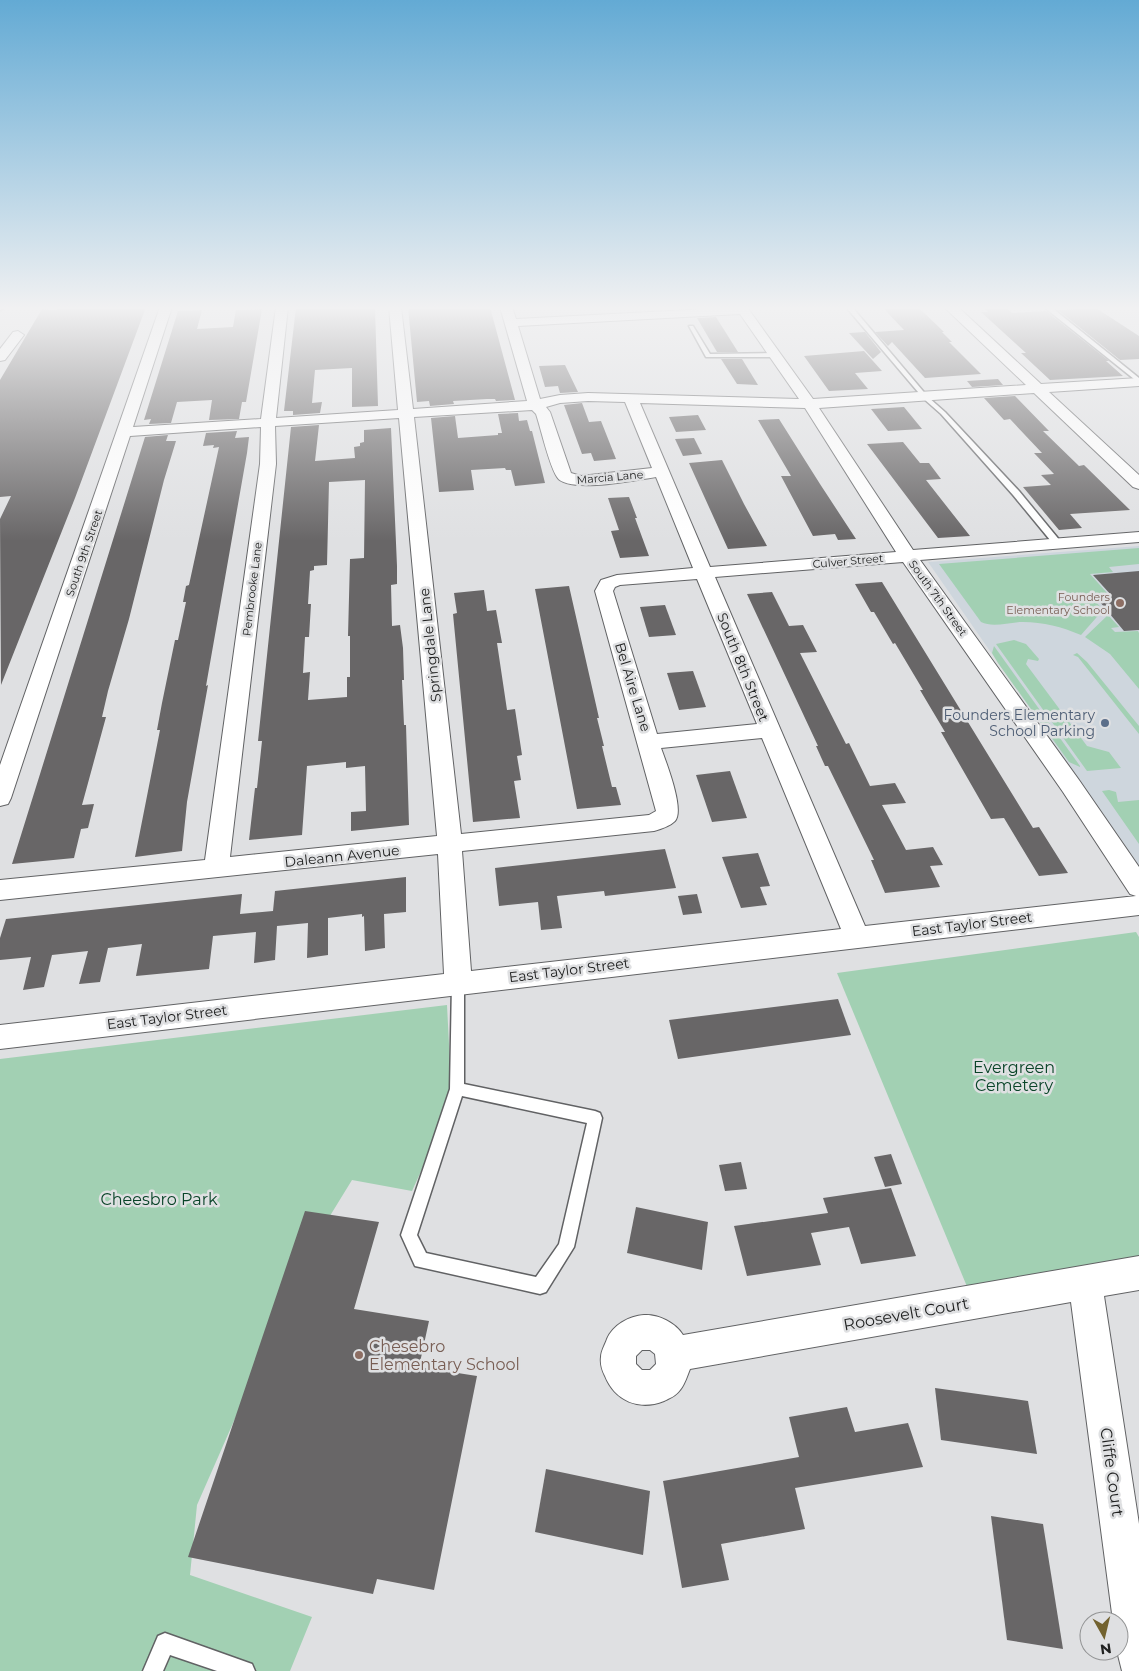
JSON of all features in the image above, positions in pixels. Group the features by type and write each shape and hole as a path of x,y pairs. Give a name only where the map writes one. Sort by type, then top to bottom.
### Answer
{"street":[{"name":"South 9th Street","path":"0,798 141,385"},
{"name":"Pembrooke Lane","path":"216,869 268,464 268,423 273,385"},
{"name":"Springdale Lane","path":"404,385 450,845 458,983"},
{"path":"529,385 535,405"},
{"name":"South 7th Street","path":"795,385 908,556 1071,786 1139,886"},
{"path":"1033,385 1139,484"},
{"path":"125,432 535,405 572,398 630,397 809,404 1096,385"},
{"name":"South 8th Street","path":"630,397 857,938"},
{"name":"Marcia Lane","path":"535,405 543,412 562,471 567,479 582,481 662,472"},
{"name":"Culver Street","path":"617,580 1139,537"},
{"name":"Bel Aire Lane","path":"617,580 607,584 604,591 666,801"},
{"path":"649,742 769,730"},
{"name":"Daleann Avenue","path":"0,890 644,825 662,820 666,815 666,801"},
{"name":"East Taylor Street","path":"0,1037 1139,905"},
{"name":"Roosevelt Court","path":"672,1355 1139,1273"},
{"name":"Cliffe Court","path":"1085,1282 1139,1661"}],"lane":[{"path":"915,385 1003,478 1058,544"},
{"path":"457,1089 595,1118 566,1247 540,1286 421,1260 409,1235 457,1089 458,983"},
{"path":"153,1671 165,1643 245,1671"}],"shaded area":[{"path":"1139,546 1139,865 928,562"}],"green space":[{"path":"1139,548 1139,564 1109,567 1113,572 1090,574 1108,594 1091,596 1103,610 1081,635 1060,627 1038,623 1023,622 996,625 981,622 939,564"},
{"path":"1108,615 1119,627 1111,628 1115,632 1138,631 1139,633 1139,689 1110,654 1085,637"},
{"path":"1014,640 1026,644 1039,659 1038,661 1028,659 1026,664 1087,746 1109,752 1121,768 1087,771 996,644"},
{"path":"994,646 1080,767 1069,762 998,663 992,653"},
{"path":"1077,653 1087,662 1139,726 1139,734 1078,657 1073,655"},
{"path":"1102,791 1116,792 1118,802 1139,800 1139,844"},
{"name":"Evergreen Cemetery","path":"1136,932 1139,937 1139,1260 968,1289 837,973"},
{"name":"Cheesbro Park","path":"447,1005 452,1103 412,1191 352,1180 309,1250 197,1505 190,1575 312,1617 290,1671 0,1671 0,1059"}],"building":[{"path":"0,385 117,385 75,498 1,685 0,519 11,496 0,497"},
{"path":"155,385 249,385 246,402 242,402 239,419 209,420 212,400 177,402 171,423 149,424 151,419 144,420"},
{"path":"287,385 314,385 312,403 322,402 320,413 293,415 293,411 284,411"},
{"path":"352,385 377,385 378,406 352,407"},
{"path":"415,385 511,385 515,400 453,401 454,404 430,406 429,401 417,402"},
{"path":"544,385 575,385 578,392 560,393 558,386 545,387"},
{"path":"825,385 865,385 868,389 829,391"},
{"path":"970,385 1003,385 972,387"},
{"path":"1015,396 1049,431 1043,431 1079,466 1084,465 1130,510 1070,514 1082,528 1059,530 1023,487 1051,485 1041,475 1054,474 1034,453 1042,453 1010,419 1004,420 984,398"},
{"path":"582,403 589,422 601,421 616,459 594,461 591,453 582,454 564,405"},
{"path":"904,407 922,429 888,431 871,409"},
{"path":"518,413 519,421 527,420 530,431 532,431 545,483 515,486 511,470 506,470 505,468 471,470 474,490 439,492 431,418 455,416 458,438 498,435 498,433 502,433 498,414"},
{"path":"698,415 706,430 676,432 669,417"},
{"path":"779,419 856,539 838,540 835,534 813,536 781,476 791,476 758,420"},
{"path":"319,425 315,461 355,458 354,447 360,446 360,443 364,442 364,430 391,428 397,566 397,584 391,585 392,626 400,625 403,648 404,680 402,680 404,725 406,725 409,825 351,831 351,812 366,811 365,766 346,768 346,762 307,766 302,835 249,840 262,741 258,741 291,427","holes":["365,480 364,558 350,559 348,636 350,636 350,677 347,677 347,697 308,700 310,672 303,673 305,637 309,637 310,571 314,570 314,566 327,565 329,482"]},
{"path":"237,431 235,438 249,437 247,453 187,802 182,851 135,857 160,730 157,730 162,703 175,640 178,640 186,602 183,602 186,586 189,585 219,447 213,448 214,445 203,446 206,433"},
{"path":"168,435 166,441 176,441 108,691 102,717 106,717 82,805 94,804 88,828 81,829 74,858 12,864 145,437"},
{"path":"694,438 702,454 683,456 675,439"},
{"path":"903,442 920,463 929,463 941,479 926,480 970,536 938,538 867,444"},
{"path":"722,460 767,546 728,549 689,463"},
{"path":"629,497 649,556 620,558 611,531 619,530 608,498"},
{"name":"Founders Elementary School","path":"1139,571 1139,630 1124,631 1095,596 1111,595 1093,575"},
{"path":"882,582 1033,828 1039,827 1068,873 1039,876 1004,818 991,819 941,732 945,732 920,690 923,690 895,643 893,644 874,612 871,612 855,584"},
{"path":"569,586 599,718 597,718 604,746 602,746 612,787 616,787 621,805 577,809 535,589"},
{"path":"484,590 487,611 496,610 502,643 497,643 507,710 515,709 522,755 517,756 521,780 514,781 520,818 473,822 453,614 457,613 454,593"},
{"path":"772,592 789,626 803,625 817,652 800,653 846,744 849,743 870,786 895,783 906,803 882,805 906,850 933,847 943,865 930,866 940,887 885,893 871,860 874,860 828,766 825,766 816,746 818,746 747,594"},
{"path":"665,605 676,635 649,637 640,607"},
{"path":"693,671 706,707 679,710 667,673"},
{"path":"730,771 747,818 712,822 696,775"},
{"path":"665,849 676,888 605,896 604,891 557,896 562,928 541,930 538,902 499,906 495,868"},
{"path":"758,853 770,886 760,887 767,905 741,908 722,857"},
{"path":"406,877 406,912 384,914 385,948 365,951 364,916 362,917 362,914 328,918 328,955 307,958 308,923 277,926 275,960 254,963 256,932 213,936 209,969 136,976 142,944 108,948 100,982 79,984 88,951 52,955 44,987 23,990 31,957 0,960 0,938 6,919 242,894 240,914 273,911 275,891"},
{"path":"697,894 702,913 683,915 678,896"},
{"path":"838,999 851,1035 678,1059 669,1020"},
{"path":"891,1154 902,1184 885,1187 874,1157"},
{"path":"741,1162 747,1189 725,1191 719,1165"},
{"path":"891,1188 916,1256 861,1264 849,1227 811,1233 821,1265 747,1276 734,1226 828,1213 823,1198"},
{"path":"636,1207 708,1222 702,1270 627,1253"},
{"path":"305,1211 379,1222 354,1309 429,1321 419,1367 477,1376 434,1590 377,1579 373,1594 188,1557"},
{"path":"935,1388 1028,1401 1037,1454 941,1440"},
{"path":"847,1407 855,1432 908,1423 923,1467 795,1488 805,1529 721,1544 729,1580 682,1588 663,1481 799,1457 789,1417"},
{"path":"546,1469 650,1491 643,1555 535,1532"},
{"path":"991,1516 1043,1524 1063,1649 1007,1640"}],"place":[{"name":"Founders Elementary School","path":"1120,603"},
{"name":"Founders Elementary School Parking","path":"1105,723"},
{"name":"Chesebro Elementary School","path":"359,1355"}]}
